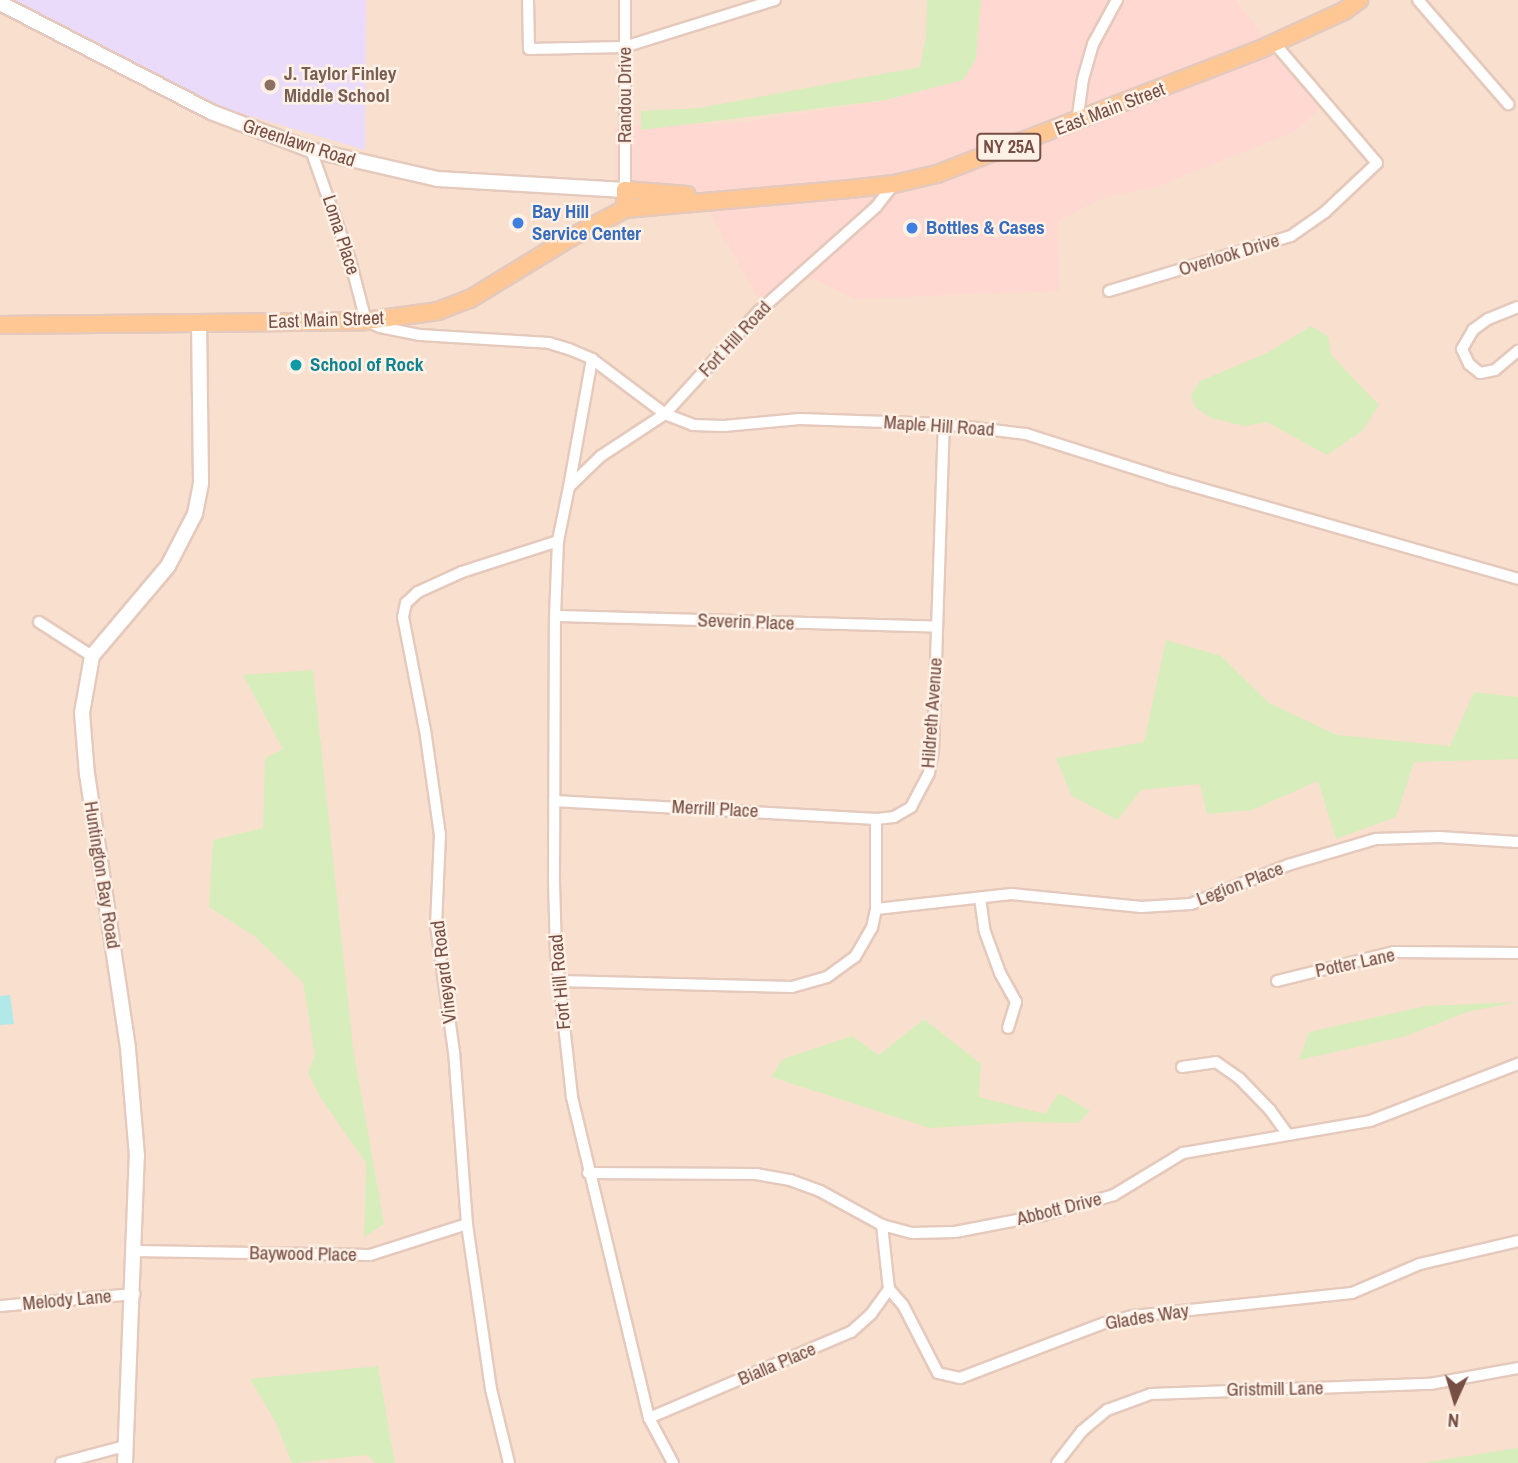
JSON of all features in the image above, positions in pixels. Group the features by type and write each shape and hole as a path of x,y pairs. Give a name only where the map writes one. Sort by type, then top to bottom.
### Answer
{"main road":[{"name":"East Main Street","path":"0,325 366,321 438,311 470,299 570,238 625,209 894,184 937,174 1077,122 1274,43 1344,11 1359,0"},
{"name":"East Main Street","path":"625,190 724,198"},
{"path":"625,190 625,209"}],"street":[{"path":"528,0 529,49 624,47 775,0"},
{"name":"Randou Drive","path":"625,0 625,190"},
{"path":"1077,122 1083,79 1093,44 1117,0"},
{"path":"1418,0 1508,104"},
{"name":"Greenlawn Road","path":"0,3 211,112 311,150 438,179 625,190"},
{"name":"Overlook Drive","path":"1109,290 1292,236 1325,212 1377,163 1274,43"},
{"name":"Loma Place","path":"311,150 350,260 366,321"},
{"name":"Fort Hill Road","path":"569,487 601,456 665,414 758,312 876,206 894,184"},
{"path":"1518,307 1488,319 1473,330 1462,349 1469,364 1480,373 1495,370 1518,351"},
{"name":"Maple Hill Road","path":"366,321 420,335 549,343 592,359 665,414 693,425 724,426 800,419 944,424 1026,434 1171,480 1481,571 1518,579"},
{"path":"39,622 92,656 169,566 195,514 201,483 199,323"},
{"name":"Fort Hill Road","path":"592,359 558,541 554,801 559,981 572,1097 588,1173 649,1418 673,1463"},
{"name":"Hildreth Avenue","path":"876,818 894,817 911,807 929,773 933,751 944,424"},
{"name":"Vineyard Road","path":"509,1463 491,1389 467,1224 454,1052 436,926 440,835 425,730 402,617 406,603 418,592 462,572 558,541"},
{"name":"Severin Place","path":"555,616 937,627"},
{"name":"Huntington Bay Road","path":"92,656 82,713 87,775 128,1048 137,1156 134,1294 125,1463"},
{"name":"Merrill Place","path":"554,801 876,818"},
{"path":"559,981 792,987 811,984 827,977 855,957 872,928 876,909 876,818"},
{"name":"Legion Place","path":"876,909 1011,894 1142,907 1191,904 1288,865 1376,839 1439,837 1518,842"},
{"path":"980,898 989,942 1000,973 1016,1002 1008,1028"},
{"name":"Potter Lane","path":"1277,981 1394,952 1518,953"},
{"path":"1182,1067 1216,1062 1239,1078 1270,1110 1288,1135"},
{"name":"Abbott Drive","path":"588,1173 768,1176 820,1191 881,1225 912,1233 955,1232 1043,1214 1114,1195 1183,1153 1370,1121 1518,1064"},
{"name":"Baywood Place","path":"135,1251 370,1255 467,1224"},
{"path":"881,1225 889,1289"},
{"name":"Glades Way","path":"889,1289 904,1305 939,1373 960,1378 1104,1322 1133,1316 1352,1293 1420,1264 1518,1241"},
{"name":"Bialla Place","path":"649,1418 851,1332 871,1314 889,1289"},
{"name":"Melody Lane","path":"0,1306 134,1294"},
{"name":"Gristmill Lane","path":"1057,1463 1082,1431 1107,1410 1151,1394 1430,1384 1518,1368"},
{"path":"61,1463 125,1446"}],"shaded area":[{"path":"0,0 1518,0 1518,1463 0,1463"},
{"name":"J. Taylor Finley Middle School","path":"15,0 366,0 365,150 220,107"},
{"path":"968,0 1236,0 1319,109 1296,131 1154,188 1105,197 1058,221 1059,291 855,299 812,278 758,298 708,210 615,199 614,126 738,123 883,101 961,75"}],"green space":[{"path":"927,0 981,0 976,59 963,80 886,100 641,130 641,111 699,108 920,67 926,37"},
{"path":"1311,326 1328,336 1331,355 1379,405 1362,431 1327,455 1267,422 1245,426 1211,418 1195,407 1191,395 1200,381 1267,353"},
{"path":"1166,640 1221,656 1269,703 1337,735 1450,746 1474,692 1518,697 1518,759 1414,762 1396,817 1336,839 1318,781 1252,810 1207,814 1200,784 1141,790 1117,820 1072,796 1056,758 1144,742"},
{"path":"313,670 353,1047 384,1224 364,1237 366,1163 320,1097 308,1073 315,1056 303,982 254,936 209,907 213,840 263,828 265,758 283,749 243,675"},
{"path":"1518,1002 1467,1012 1406,1036 1299,1060 1309,1032 1426,1006"},
{"path":"924,1019 981,1064 979,1097 1045,1114 1059,1093 1090,1111 1078,1123 1020,1122 930,1128 771,1077 783,1059 852,1036 879,1055"},
{"path":"378,1366 395,1463 375,1463 368,1455 292,1463 276,1423 250,1379"},
{"path":"1518,1448 1518,1463 1422,1463"}],"water":[{"path":"10,995 14,1024 0,1025 0,996"}],"place":[{"name":"J. Taylor Finley Middle School","path":"270,85"},
{"name":"Bay Hill Service Center","path":"518,223"},
{"name":"Bottles & Cases","path":"912,228"},
{"name":"School of Rock","path":"296,365"}]}
